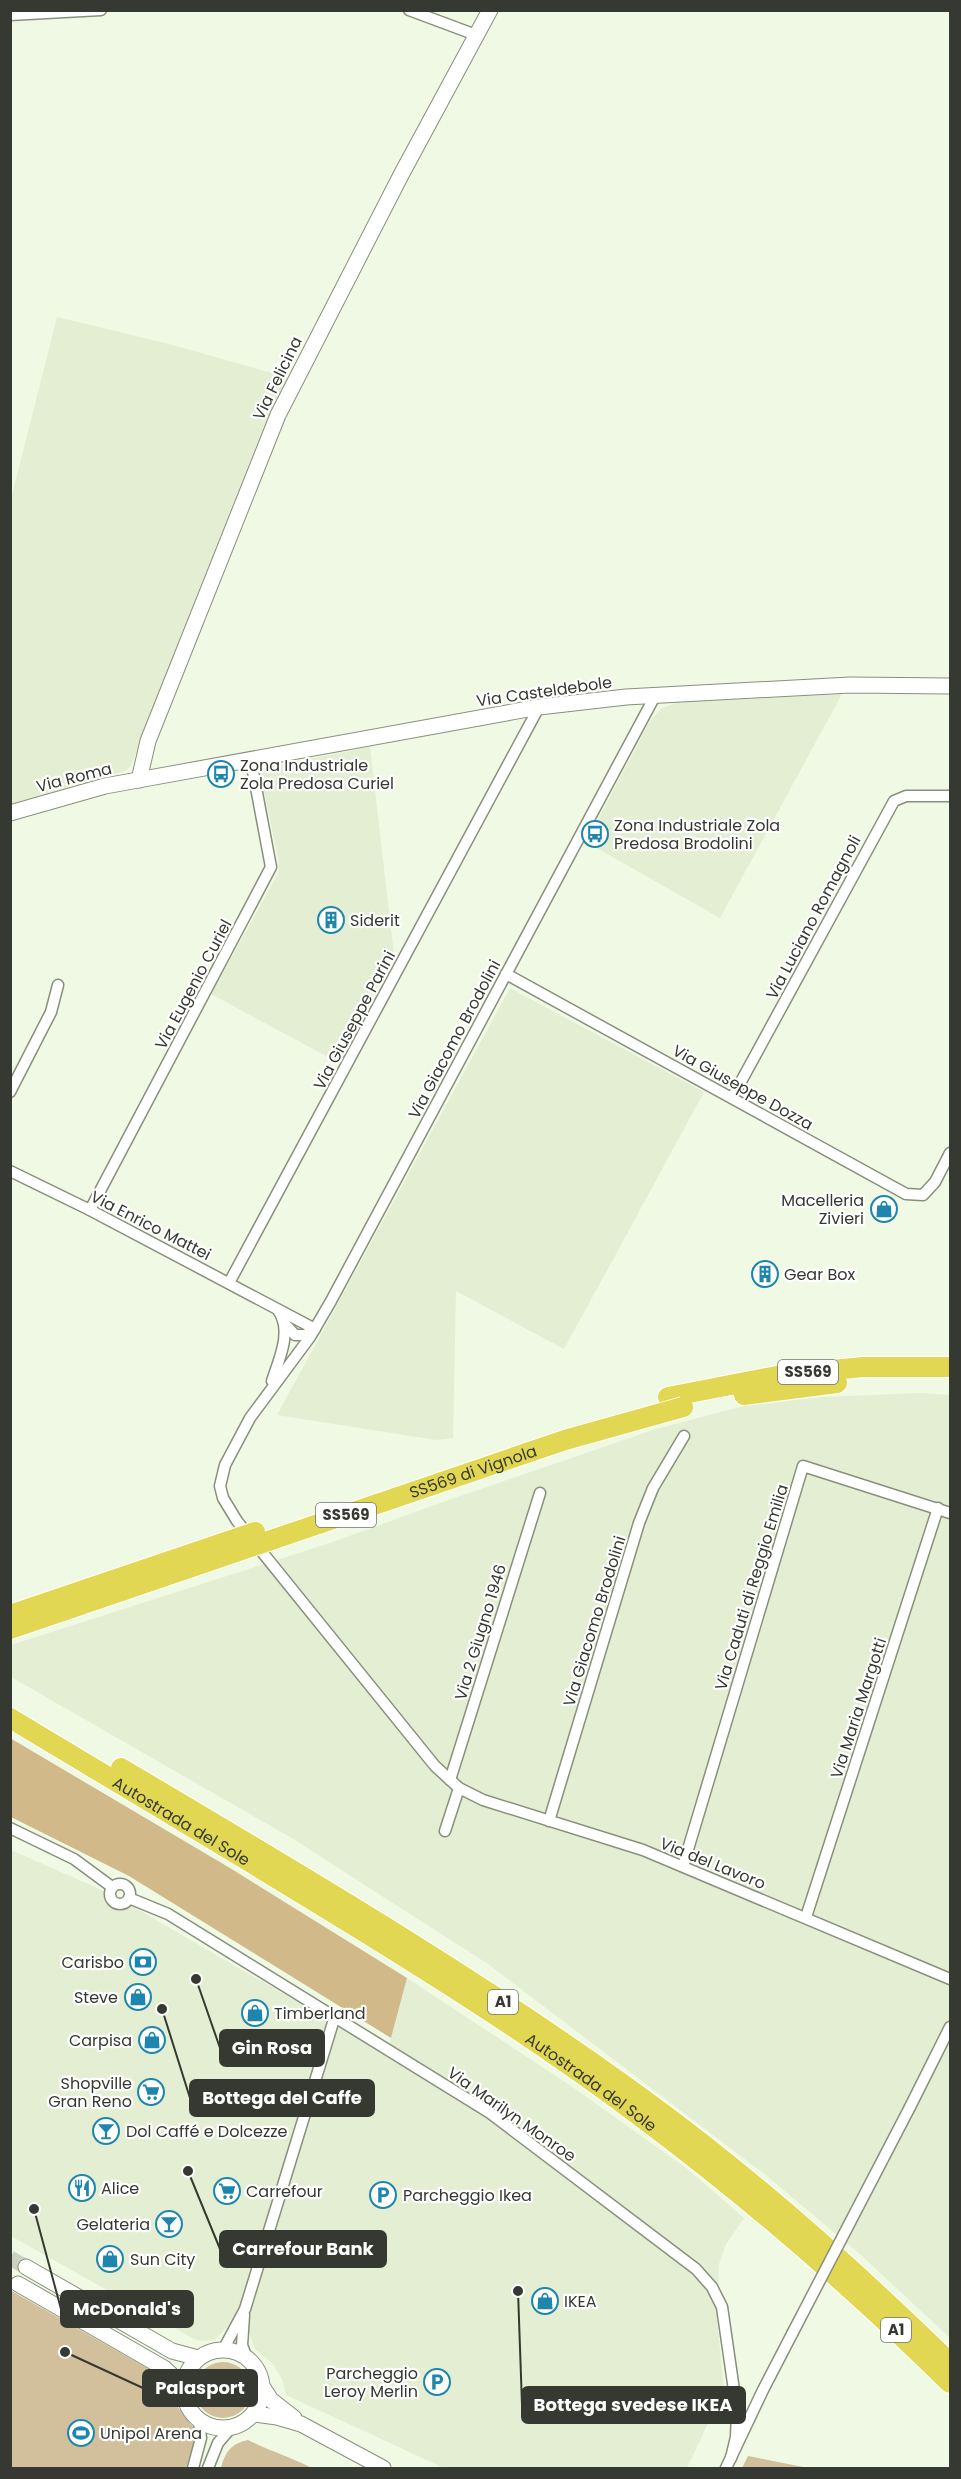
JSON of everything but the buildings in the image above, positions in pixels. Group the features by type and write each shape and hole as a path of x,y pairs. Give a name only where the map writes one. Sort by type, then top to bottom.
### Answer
{"highway":[{"name":"SS569 di Vignola","path":"10,1615 588,1419 676,1402 782,1375 863,1367 951,1367"},
{"name":"SS569 di Vignola","path":"10,1629 676,1402 863,1381 951,1380"},
{"name":"Autostrada del Sole","path":"10,1703 300,1874 462,1975 635,2093 807,2231 951,2363"},
{"name":"Autostrada del Sole","path":"10,1718 279,1879 450,1985 540,2045 637,2114 741,2195 840,2279 951,2383"}],"street":[{"path":"10,15 101,10"},
{"path":"409,10 476,35"},
{"name":"Via Felicina","path":"143,779 148,741 278,415 401,175 490,10"},
{"name":"Via Casteldebole","path":"143,779 539,708 655,696 850,685 951,686"},
{"name":"Via Giacomo Brodolini","path":"269,1390 315,1329 655,696"},
{"name":"Via Giuseppe Parini","path":"229,1283 539,708"},
{"name":"Via Eugenio Curiel","path":"90,1210 272,867 251,761"},
{"name":"Via Roma","path":"10,813 71,794 143,779"},
{"name":"Via Luciano Romagnoli","path":"732,1098 894,801 906,796 951,796"},
{"name":"Via Giuseppe Dozza","path":"506,974 906,1194 923,1195 935,1182 951,1153"},
{"path":"10,1092 51,1012 58,985"},
{"name":"Via Enrico Mattei","path":"10,1171 90,1210 315,1329"},
{"path":"276,1308 291,1332 299,1336 315,1329"},
{"path":"269,1390 283,1347 285,1329 283,1320"},
{"name":"Via del Lavoro","path":"269,1390 250,1418 225,1465 220,1486 229,1510 268,1562 435,1766 459,1788 483,1800 643,1850 951,1979"},
{"name":"Via Giacomo Brodolini","path":"549,1821 639,1523 653,1488 684,1436"},
{"name":"Via Caduti di Reggio Emilia","path":"683,1866 803,1466 951,1513"},
{"name":"Via 2 Giugno 1946","path":"450,1780 540,1492"},
{"name":"Via Maria Margotti","path":"806,1917 938,1508"},
{"path":"445,1831 459,1788"},
{"name":"Via Marilyn Monroe","path":"10,1828 74,1859 112,1887 118,1884 124,1885 129,1890 129,1898 168,1914 490,2113 696,2269 712,2288 722,2307 735,2394 737,2427 728,2463"},
{"path":"223,2350 245,2309 335,2016"},
{"path":"728,2463 763,2390 951,2027"},
{"path":"26,2267 172,2351 198,2358"},
{"path":"18,2284 164,2368 182,2385"},
{"path":"245,2309 242,2345 262,2386 276,2406 301,2424 383,2469"},
{"path":"246,2356 223,2350 207,2353 198,2358 185,2375 182,2385 187,2406 200,2422 209,2427 230,2428 248,2420 254,2414 262,2386"},
{"path":"254,2414 277,2417 301,2424"},
{"path":"193,2469 201,2438 200,2422"},
{"path":"208,2469 218,2443 230,2428"}],"shaded area":[{"path":"57,317 169,344 290,378 254,452 131,766 125,771 11,804 11,499"},
{"path":"842,694 720,918 586,842 650,721 662,708 679,702"},
{"name":"Siderit","path":"370,747 394,955 339,1063 211,994 279,872 278,857 259,769"},
{"path":"510,988 704,1092 616,1254 564,1349 456,1291 453,1438 436,1440 277,1415"},
{"path":"920,1393 950,1395 950,2338 860,2254 763,2173 488,1964 290,1837 11,1677 11,1645 330,1543 656,1429 744,1406 823,1397"},
{"path":"10,1738 230,1868 407,1978 391,2038 129,1876 11,1817"},
{"path":"11,1850 113,1895 387,2054 407,1978 574,2088 686,2168 744,2218 726,2244 719,2264 717,2320 724,2389 687,2468 444,2468 286,2395 282,2379 273,2364 255,2349 249,2333 227,2327 215,2340 194,2339 11,2236"},
{"path":"10,2290 168,2380 177,2406 193,2427 193,2445 186,2468 11,2468"},
{"path":"217,2362 229,2362 243,2370 251,2384 249,2401 243,2410 229,2418 217,2418 200,2406 195,2396 195,2384 207,2367"},
{"path":"248,2440 312,2468 221,2468 230,2449"},
{"path":"748,2456 808,2468 742,2468"}],"tunnel":[{"path":"10,2258 26,2267"}],"place":[{"name":"Zona Industriale Zola Predosa Curiel","path":"221,774"},
{"name":"Zona Industriale Zola Predosa Brodolini","path":"595,834"},
{"name":"Siderit","path":"331,920"},
{"name":"Macelleria Zivieri","path":"884,1209"},
{"name":"Gear Box","path":"765,1274"},
{"name":"Carisbo","path":"143,1962"},
{"name":"Gin Rosa","path":"196,1979"},
{"name":"Steve","path":"138,1997"},
{"name":"Bottega del Caffe","path":"162,2009"},
{"name":"Timberland","path":"255,2013"},
{"name":"Carpisa","path":"152,2040"},
{"name":"Shopville Gran Reno","path":"151,2092"},
{"name":"Dol Caffé e Dolcezze","path":"106,2131"},
{"name":"Carrefour Bank","path":"188,2171"},
{"name":"Alice","path":"82,2188"},
{"name":"Carrefour","path":"227,2191"},
{"name":"Parcheggio Ikea","path":"383,2195"},
{"name":"McDonald's","path":"34,2209"},
{"name":"Gelateria","path":"169,2224"},
{"name":"Sun City","path":"110,2259"},
{"name":"Bottega svedese IKEA","path":"518,2291"},
{"name":"IKEA","path":"545,2301"},
{"name":"Palasport","path":"65,2352"},
{"name":"Parcheggio Leroy Merlin","path":"437,2382"},
{"name":"Unipol Arena","path":"81,2433"}]}
